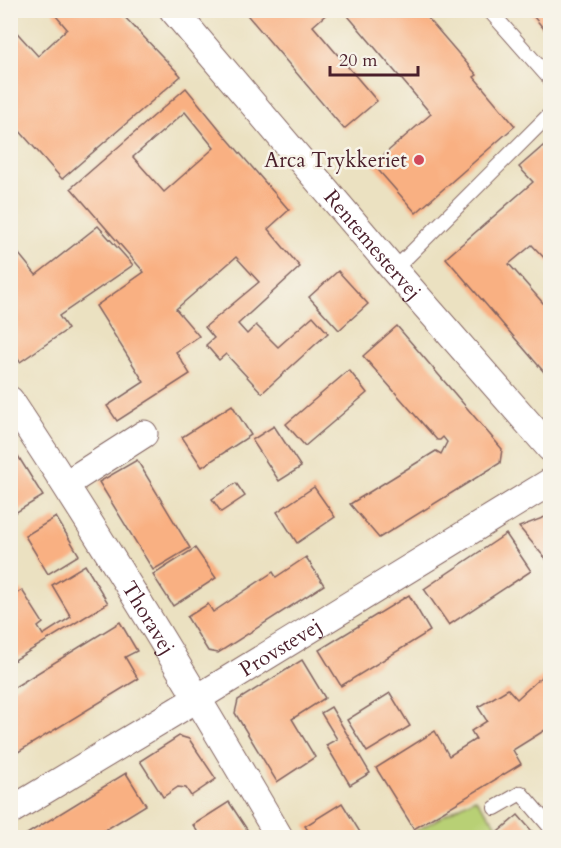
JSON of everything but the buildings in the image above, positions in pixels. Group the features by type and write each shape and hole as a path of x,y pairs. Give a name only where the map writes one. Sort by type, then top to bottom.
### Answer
{"street":[{"name":"Rentemestervej","path":"173,10 394,270 550,448"},
{"name":"Thoravej","path":"10,400 66,484 198,698 280,837"},
{"path":"66,484 144,434"},
{"name":"Provstevej","path":"10,812 550,482"}],"lane":[{"path":"489,10 550,79"},
{"path":"394,270 550,114"},
{"path":"495,808 521,793 550,827"}],"green space":[{"path":"475,798 500,829 490,837 405,837"}],"place":[{"name":"Arca Trykkeriet","path":"419,160"}]}
